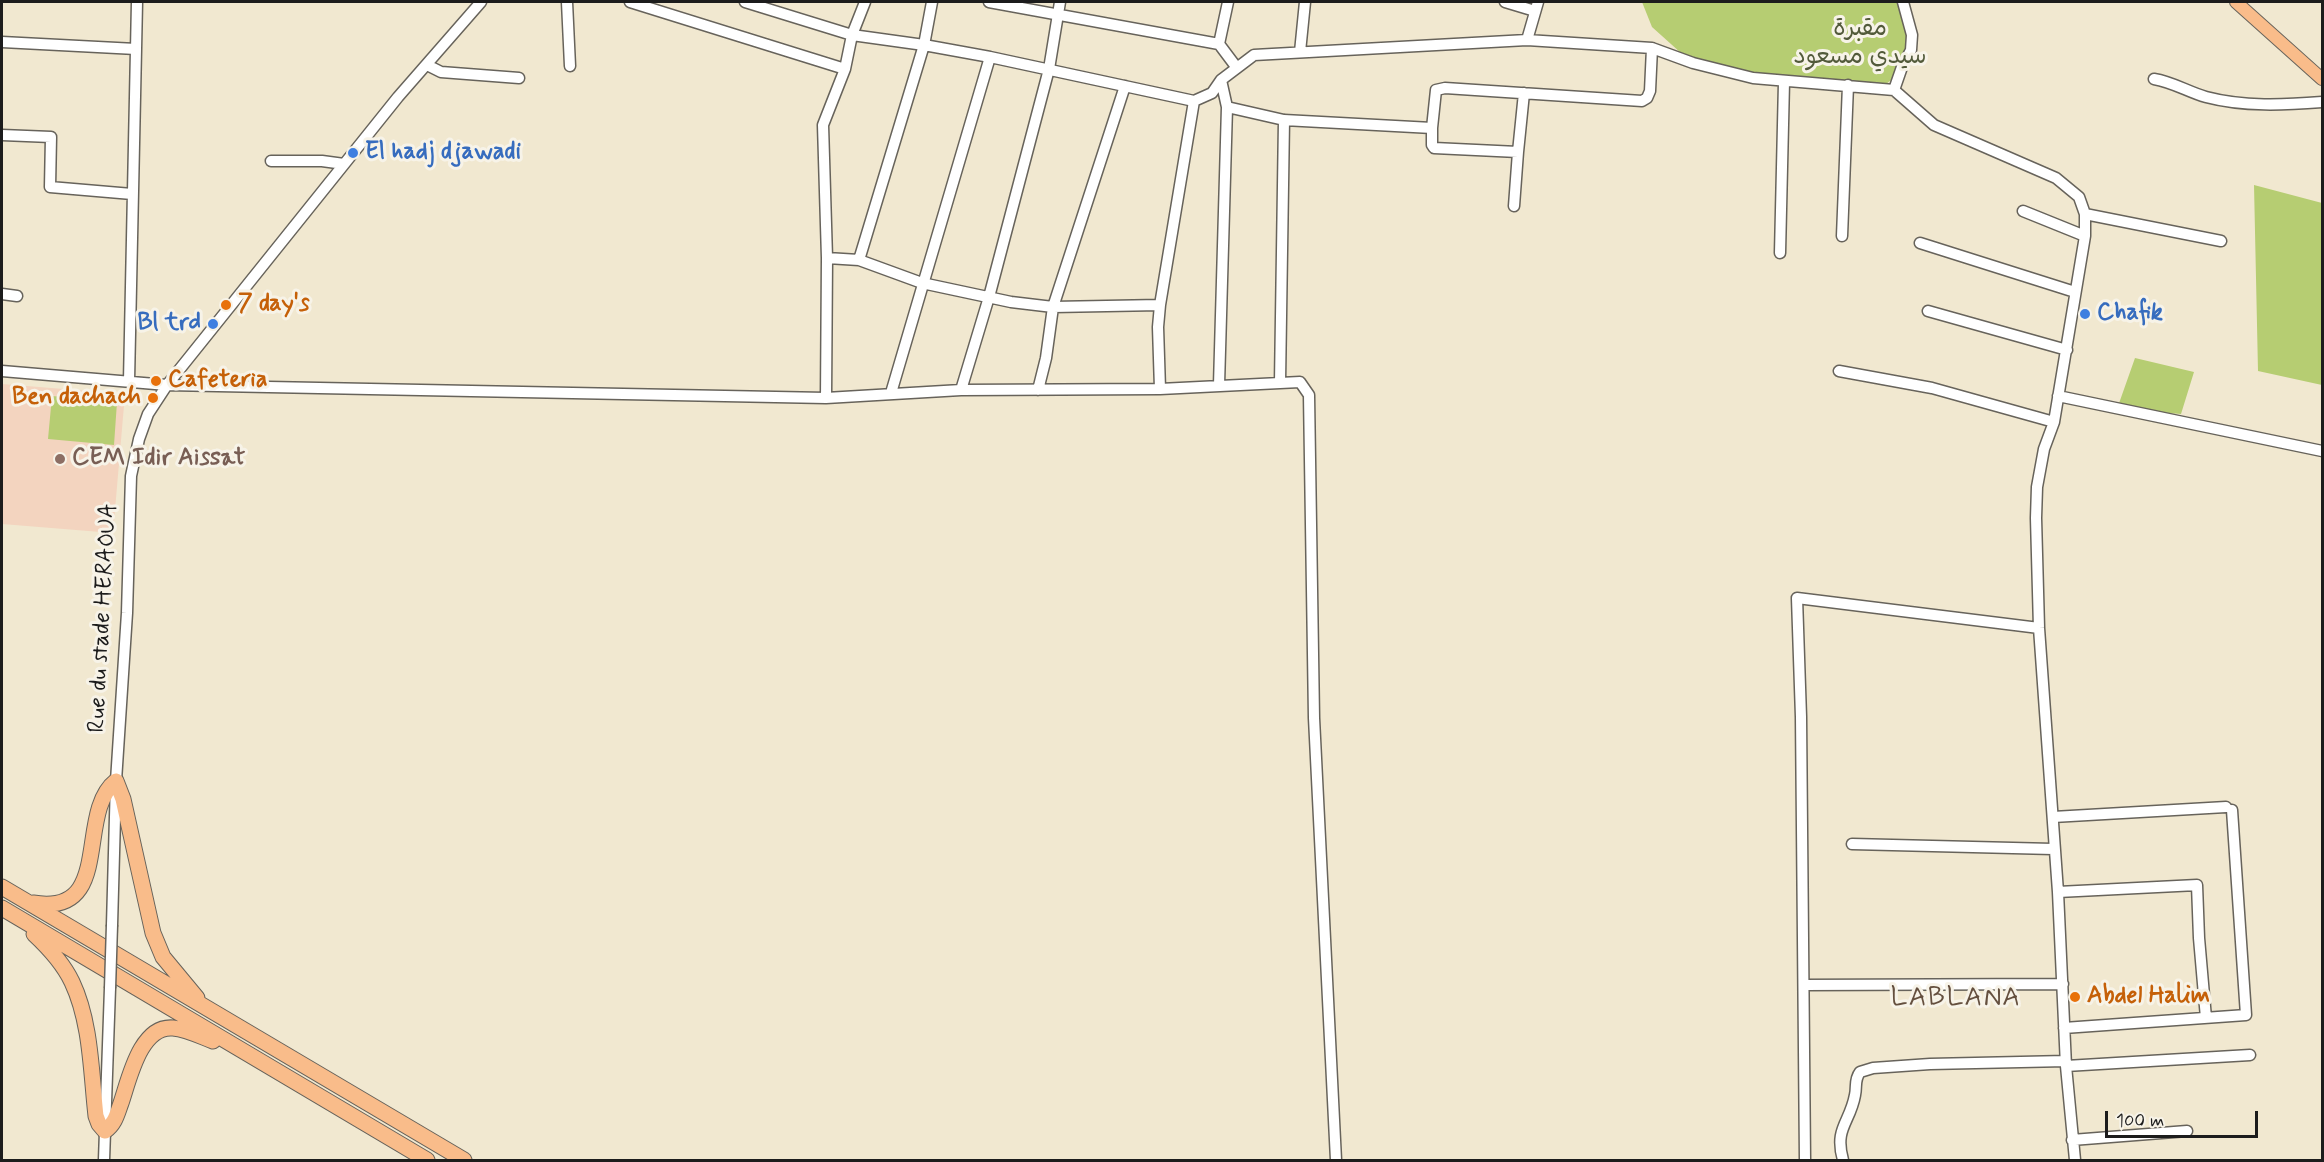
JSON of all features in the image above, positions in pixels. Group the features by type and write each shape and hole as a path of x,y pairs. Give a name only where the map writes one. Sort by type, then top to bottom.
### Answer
{"highway":[{"path":"26,902 53,904 74,896 80,888 86,876 101,802 110,785 116,781 123,799 153,933 163,957 207,1009"},
{"path":"2,887 464,1161"},
{"path":"2,908 427,1161"},
{"path":"21,920 54,953 71,981 79,1001 86,1033 96,1116 105,1131 116,1117 139,1052 146,1040 158,1031 173,1028 196,1034 265,1063"}],"main road":[{"path":"2236,2 2322,79"}],"street":[{"path":"129,381 137,2"},
{"name":"Rue du stade HERAOUA","path":"104,1161 116,781 127,613 131,476 147,414 167,385 398,97 481,2"},
{"path":"567,2 570,66"},
{"path":"630,2 845,69"},
{"path":"745,2 852,35 990,57 1194,101 1212,93 1221,80 1254,55 1527,40 1652,48 1693,63 1753,78 1894,90 1935,125 2056,178 2079,197 2085,214 2085,236 2054,422 2044,449 2037,487 2039,628 2053,817 2053,849 2058,892 2066,1064 2075,1161"},
{"path":"826,398 827,258 823,125 845,69 852,35 865,2"},
{"path":"859,261 924,45 932,2"},
{"path":"989,2 1219,44 1237,68"},
{"path":"961,390 1049,69 1060,2"},
{"path":"1219,44 1228,2"},
{"path":"1300,52 1305,2"},
{"path":"1504,2 1537,6 1527,40"},
{"path":"1894,90 1911,50 1912,35 1903,2"},
{"path":"2,42 136,49"},
{"path":"1518,152 1434,148 1432,128 1436,90 1642,101 1647,98 1650,91 1652,48"},
{"path":"891,393 990,57"},
{"path":"427,65 441,72 519,78"},
{"path":"2154,79 2168,81 2203,96 2233,104 2290,105 2322,102"},
{"path":"1220,386 1227,107 1221,80"},
{"path":"1780,253 1784,82"},
{"path":"1842,236 1848,85"},
{"path":"1038,390 1046,358 1053,307 1125,86"},
{"path":"1514,206 1524,93"},
{"path":"1160,389 1158,327 1160,305 1194,101"},
{"path":"1227,107 1284,120 1432,128"},
{"path":"1280,382 1284,120"},
{"path":"2,135 51,137 50,188 132,194"},
{"path":"271,161 322,161 344,164"},
{"path":"2023,211 2085,236"},
{"path":"2085,214 2221,241"},
{"path":"1920,243 2075,292"},
{"path":"827,258 859,261 922,283 988,297 1053,307 1160,305"},
{"path":"2,294 17,296"},
{"path":"1928,311 2067,350"},
{"path":"2,371 167,385 826,398 961,390 1160,389 1300,382 1309,395 1314,718 1336,1161"},
{"path":"1839,371 1907,382 2054,422"},
{"path":"2058,396 2322,451"},
{"path":"1805,1161 1801,717 1797,598 2039,628"},
{"path":"2053,817 2229,808 2246,1015 2064,1028"},
{"path":"1852,844 2053,849"},
{"path":"2058,892 2197,885 2206,1018"},
{"path":"1804,985 2063,984"},
{"path":"1843,1161 1839,1138 1855,1095 1855,1079 1860,1072 1873,1068 1930,1064 2066,1064 2250,1055"},
{"path":"2072,1140 2187,1131"}],"shaded area":[{"name":"CEM Idir Aissat","path":"2,384 125,394 113,533 2,524"}],"green space":[{"name":"مقبرة سيدي مسعود","path":"1642,2 1900,2 1909,43 1897,76 1879,89 1837,87 1691,62 1652,27"},
{"path":"2254,185 2322,203 2322,385 2258,371"},
{"path":"2135,358 2194,372 2181,414 2117,409"},
{"path":"52,396 117,402 114,445 48,439"}],"place":[{"name":"El hadj djawadi","path":"353,153"},
{"name":"7 day's","path":"226,305"},
{"name":"Chafik","path":"2085,314"},
{"name":"Bl trd","path":"213,324"},
{"name":"Cafeteria","path":"156,381"},
{"name":"Ben dachach","path":"153,398"},
{"name":"CEM Idir Aissat","path":"60,459"},
{"name":"Abdel Halim","path":"2075,997"}],"district":[{"name":"LABLANA","path":"1956,999"}]}
